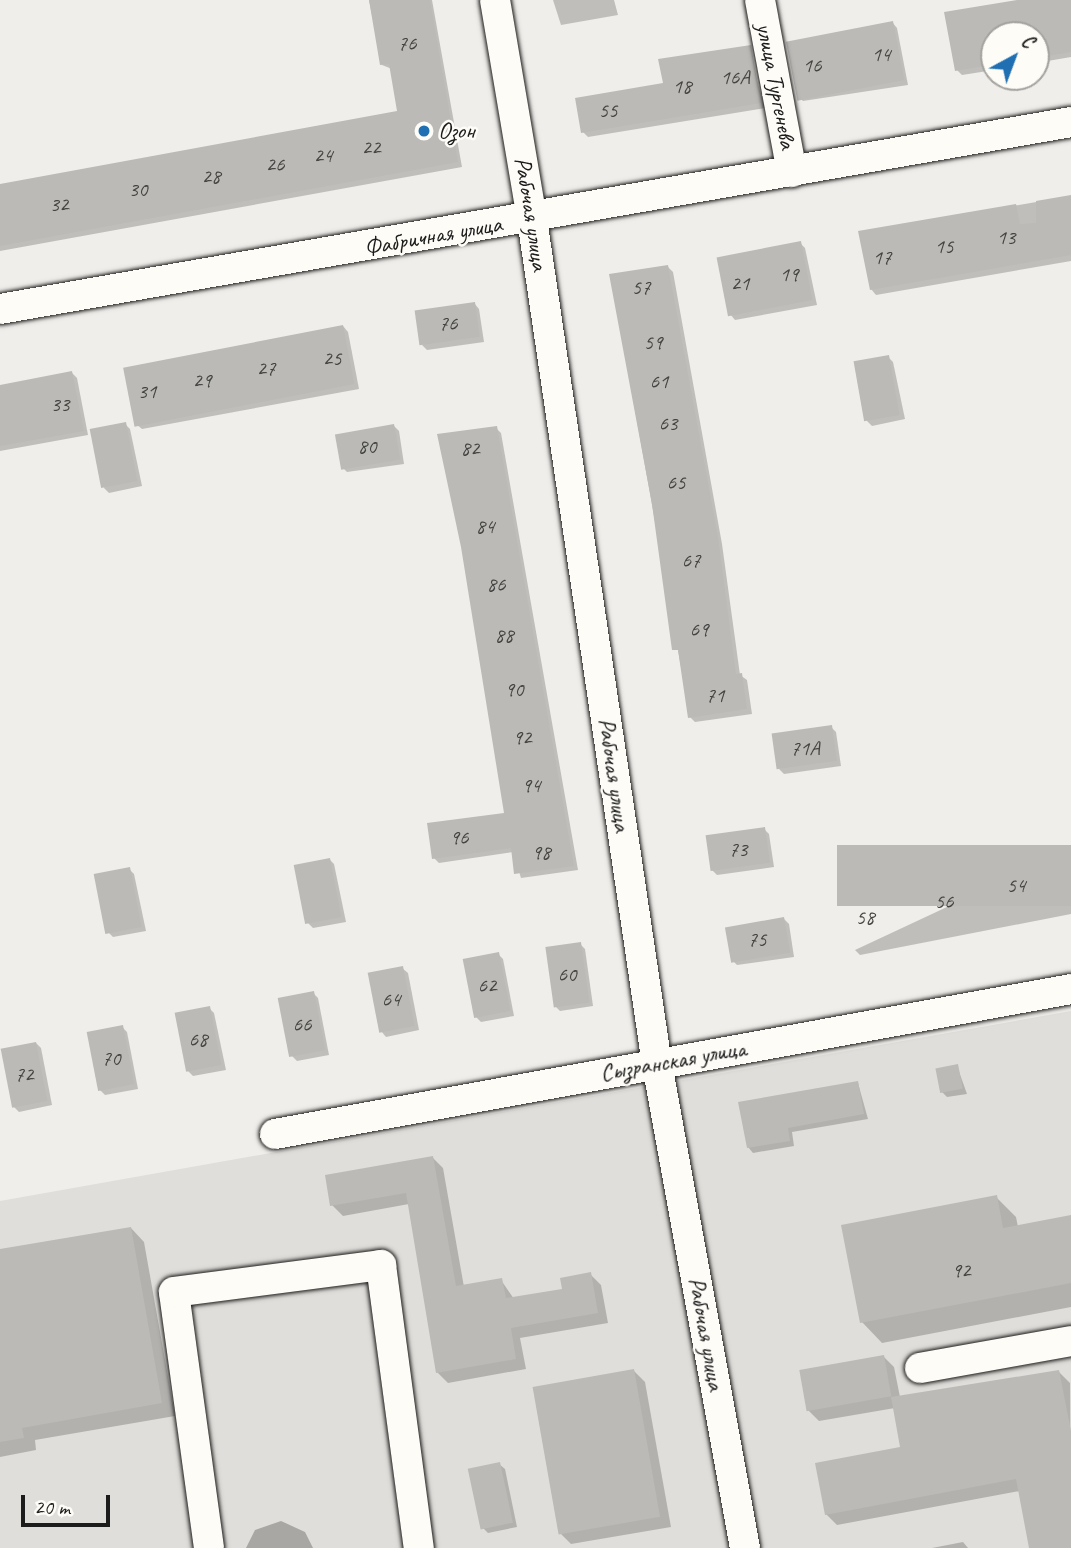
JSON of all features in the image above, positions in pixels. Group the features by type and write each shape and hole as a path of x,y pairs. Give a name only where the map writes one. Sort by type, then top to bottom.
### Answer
{"street":[{"name":"Рабочая улица","path":"495,0 532,219 657,1064 745,1548"},
{"name":"улица Тургенева","path":"760,0 792,172"},
{"name":"Фабричная улица","path":"0,309 532,219 1071,122"},
{"name":"Сызранская улица","path":"275,1134 1071,989"},
{"path":"209,1548 174,1292 381,1265 419,1548"},
{"path":"920,1368 1071,1341"}],"shaded area":[{"path":"1071,1011 1071,1548 0,1548 0,1201"},
{"path":"281,1521 305,1532 313,1548 246,1548 255,1530"}],"building":[{"path":"369,0 430,0 458,162 0,246 0,184 397,111 389,64 380,65"},
{"path":"1017,0 1071,0 1071,52 1050,56 1050,21 980,21 980,67 955,71 944,12"},
{"path":"893,21 904,80 797,101 786,42"},
{"path":"751,45 761,103 581,133 575,98 663,83 658,59"},
{"path":"1071,195 1071,255 870,290 858,231 1016,204 1020,224 1036,223 1036,201"},
{"path":"801,241 812,300 728,316 717,257"},
{"path":"668,265 718,537 736,674 742,673 747,709 688,718 678,650 672,650 652,504 609,274"},
{"path":"475,302 480,337 419,345 415,310"},
{"path":"343,325 354,384 135,427 123,368"},
{"path":"889,355 900,415 864,421 854,361"},
{"path":"72,371 84,431 0,446 0,385"},
{"path":"126,422 137,481 101,488 90,429"},
{"path":"394,424 400,459 341,470 335,434"},
{"path":"497,426 574,866 514,874 511,848 432,859 427,823 504,813 461,547 437,434"},
{"path":"832,725 837,761 777,769 772,733"},
{"path":"765,827 770,863 711,871 706,835"},
{"path":"837,845 1071,845 1071,906 837,906"},
{"path":"330,858 341,917 305,924 294,865"},
{"path":"130,867 142,927 105,934 94,874"},
{"path":"784,917 790,952 731,963 725,927"},
{"path":"581,942 589,1002 554,1007 545,947"},
{"path":"499,952 510,1011 474,1018 463,959"},
{"path":"403,966 415,1026 379,1033 368,973"},
{"path":"314,991 325,1050 289,1057 278,998"},
{"path":"210,1006 221,1065 186,1072 175,1013"},
{"path":"123,1025 134,1084 98,1091 87,1032"},
{"path":"36,1042 47,1101 12,1108 1,1049"},
{"path":"958,1064 963,1089 940,1093 935,1068"},
{"path":"858,1081 864,1114 788,1128 790,1141 747,1148 738,1102"},
{"path":"433,1156 456,1286 502,1278 506,1298 562,1289 560,1278 591,1272 598,1313 511,1328 516,1359 436,1373 406,1193 330,1206 325,1175"},
{"path":"997,1195 1003,1228 1071,1215 1071,1283 860,1323 841,1225"},
{"path":"131,1227 162,1403 22,1428 24,1438 0,1442 0,1249"},
{"path":"884,1355 891,1396 807,1411 799,1370"},
{"path":"634,1369 660,1517 559,1535 533,1387"},
{"path":"1059,1370 1071,1431 1071,1548 1029,1548 1016,1479 825,1515 815,1463 900,1447 891,1397"},
{"path":"500,1462 513,1523 481,1530 468,1469"}],"place":[{"name":"Озон","path":"424,131"}]}
